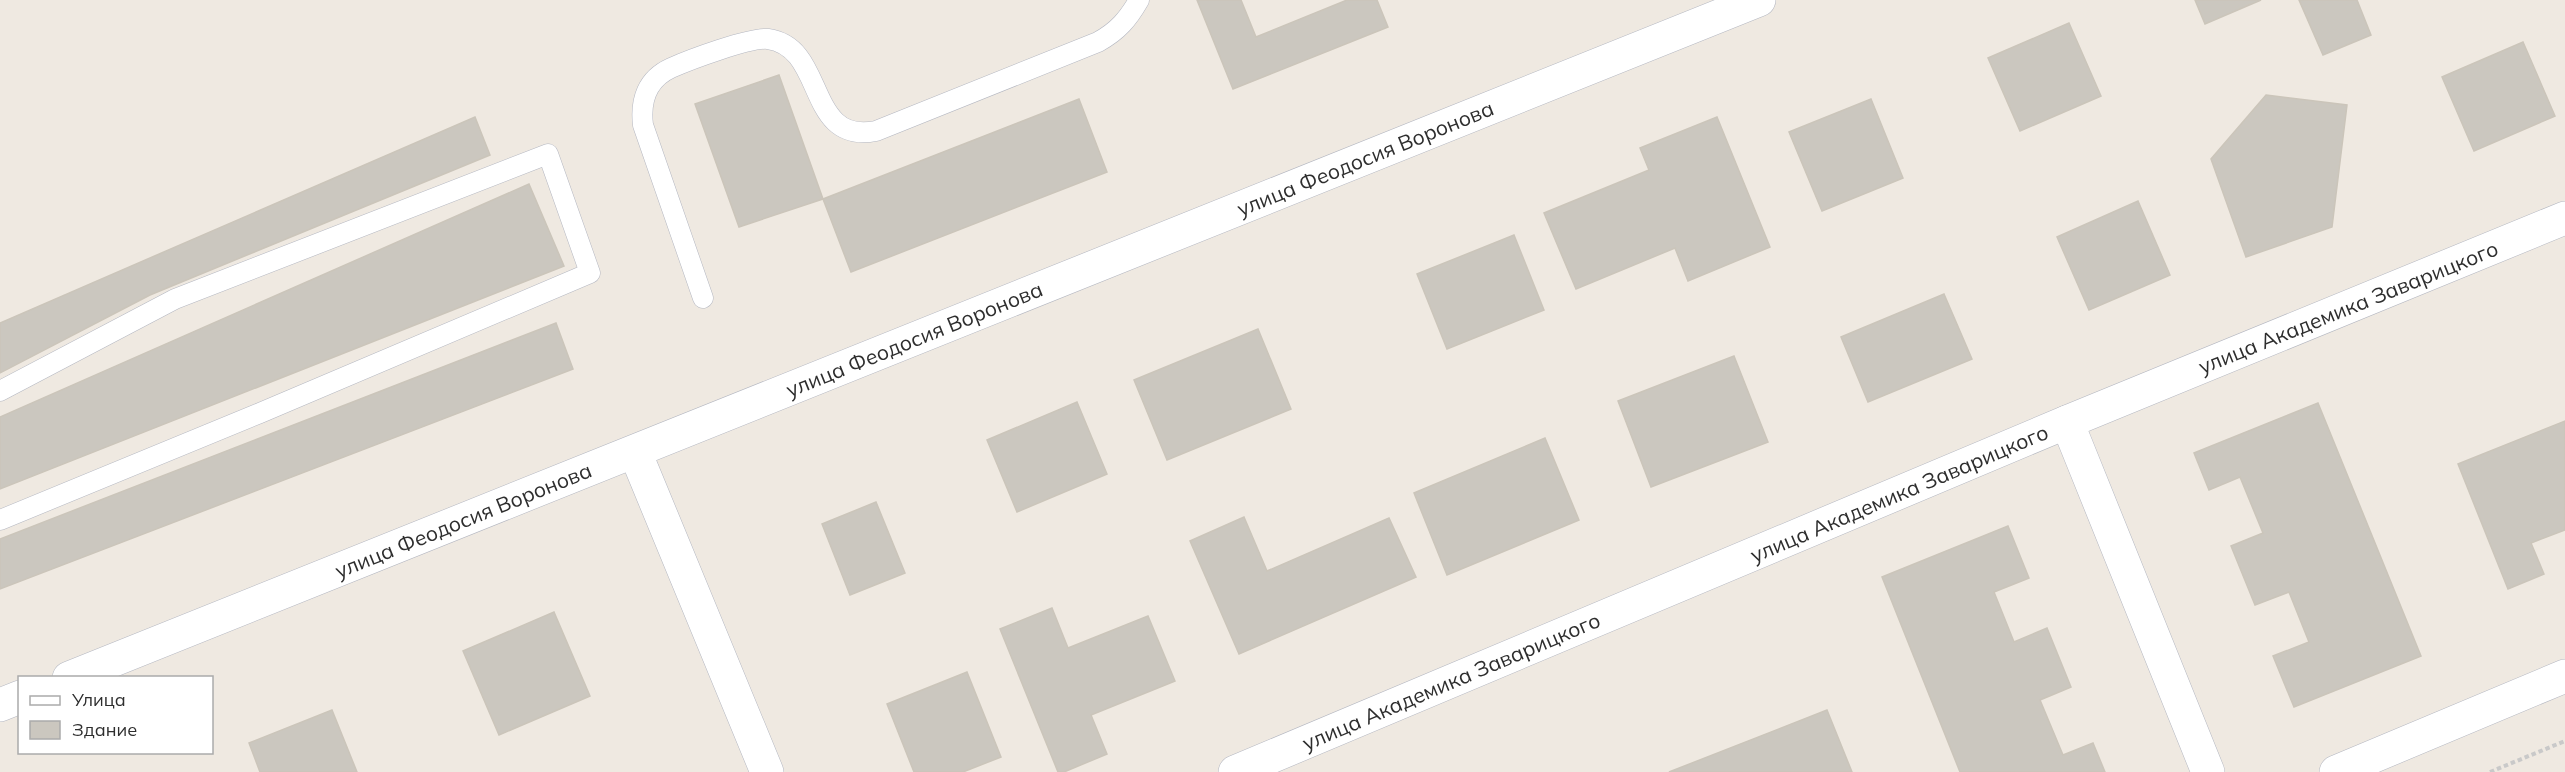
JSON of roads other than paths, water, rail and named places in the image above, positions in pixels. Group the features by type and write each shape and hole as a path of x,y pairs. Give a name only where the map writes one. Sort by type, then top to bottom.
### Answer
{"street":[{"name":"улица Феодосия Воронова","path":"74,676 1759,0"},
{"name":"улица Академика Заварицкого","path":"1235,772 2067,422 2565,218"},
{"path":"2067,422 2208,772"},
{"path":"635,452 767,772"},
{"path":"2336,772 2565,676"},
{"path":"0,705 18,698"}],"lane":[{"path":"703,298 643,124 641,107 645,91 656,77 670,69 749,41 765,38 781,42 795,51 834,122 846,131 861,134 876,131 1098,42 1114,33 1128,20 1139,0"},
{"path":"0,391 175,299 548,154 590,273 261,413 0,520"}]}
